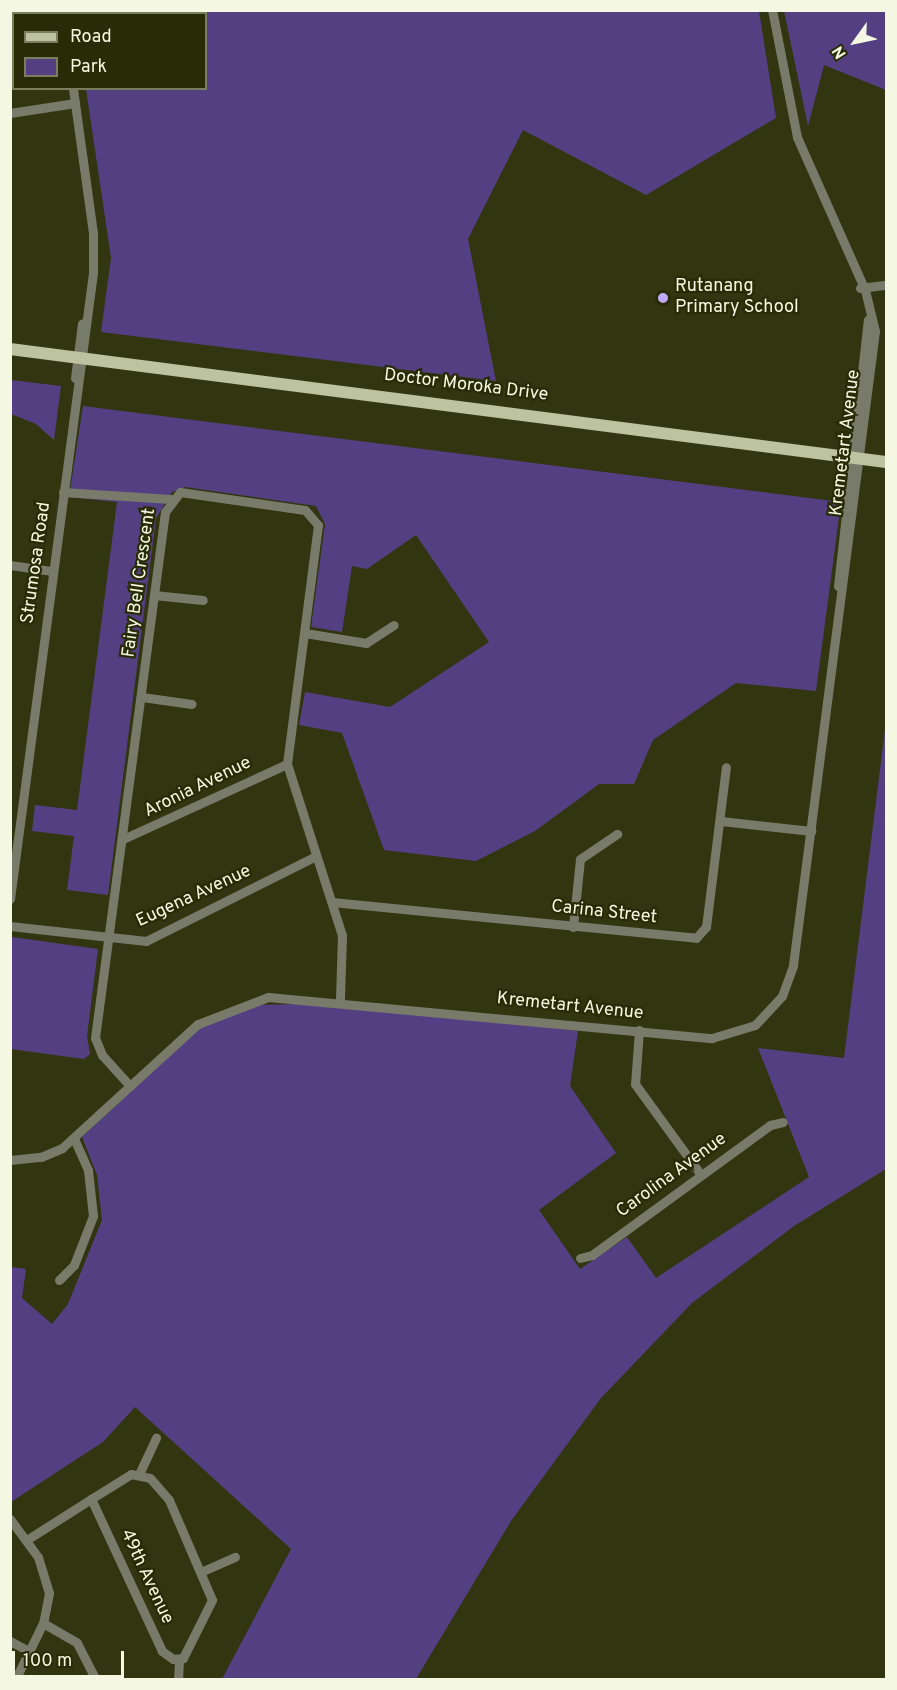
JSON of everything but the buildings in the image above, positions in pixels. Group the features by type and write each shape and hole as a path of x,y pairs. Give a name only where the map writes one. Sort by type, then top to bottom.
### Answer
{"main road":[{"name":"Doctor Moroka Drive","path":"10,341 81,354 686,433 857,454 886,454"},
{"name":"Doctor Moroka Drive","path":"10,349 81,354"},
{"name":"Doctor Moroka Drive","path":"857,454 886,462"}],"street":[{"name":"Kremetart Avenue","path":"10,1160 41,1157 74,1138 198,1024 228,1008 268,997 340,999 639,1030 724,1036 754,1025 776,1004 793,965 857,454 869,330 862,287 795,128 772,10"},
{"name":"Strumosa Road","path":"10,899 92,266 93,233 73,90"},
{"path":"10,113 75,103"},
{"path":"862,287 886,285"},
{"path":"64,487 171,499"},
{"name":"Fairy Bell Crescent","path":"130,1086 102,1055 95,1038 154,595 171,499 195,492 310,513 318,533 287,764 332,902 344,948 340,999"},
{"path":"10,565 51,571"},
{"path":"154,595 203,600"},
{"path":"305,633 366,643 394,625"},
{"path":"142,697 192,704"},
{"name":"Aronia Avenue","path":"123,839 287,764"},
{"name":"Carina Street","path":"332,902 573,927 701,935 721,821 726,767"},
{"path":"721,821 811,831"},
{"path":"573,927 580,859 616,834"},
{"name":"Eugena Avenue","path":"10,926 110,939 153,938 316,856"},
{"path":"639,1030 635,1084 701,1175"},
{"name":"Carolina Avenue","path":"580,1258 592,1255 770,1125 783,1122"},
{"path":"59,1280 74,1265 93,1216 88,1170 74,1138"},
{"path":"28,1539 91,1499 140,1472 156,1437"},
{"name":"49th Avenue","path":"91,1499 162,1651 179,1659 192,1648 210,1610 203,1571 165,1493 140,1472"},
{"path":"10,1519 28,1539 48,1584 43,1623 15,1680"},
{"path":"203,1571 235,1557"},
{"path":"43,1623 78,1643 96,1680"},
{"path":"10,1641 29,1651"},
{"path":"178,1680 179,1659"}],"green space":[{"path":"74,11 759,11 776,118 646,195 523,130 468,239 496,381 101,332 111,258 86,90 207,90 207,12"},
{"path":"784,11 886,11 886,90 824,65 808,126"},
{"path":"11,380 61,386 54,440 36,424 11,414"},
{"path":"83,406 841,502 816,691 736,683 653,740 634,784 599,784 535,831 476,861 384,850 342,733 299,725 305,692 390,707 489,642 416,535 367,569 352,566 342,632 311,627 325,524 316,506 185,487 172,492 156,518 108,895 67,890 74,836 32,831 35,805 77,810 117,502 69,497"},
{"path":"886,721 886,1169 794,1226 692,1303 601,1398 511,1521 416,1679 222,1679 291,1549 135,1407 103,1442 11,1502 11,1267 26,1269 22,1298 52,1324 68,1304 102,1220 97,1175 82,1137 200,1028 254,1005 340,1003 578,1031 570,1086 616,1153 539,1210 580,1269 627,1237 656,1278 809,1177 758,1048 844,1058"},
{"path":"12,937 98,949 87,1036 90,1054 84,1059 11,1049"}],"place":[{"name":"Rutanang Primary School","path":"663,298"}]}
